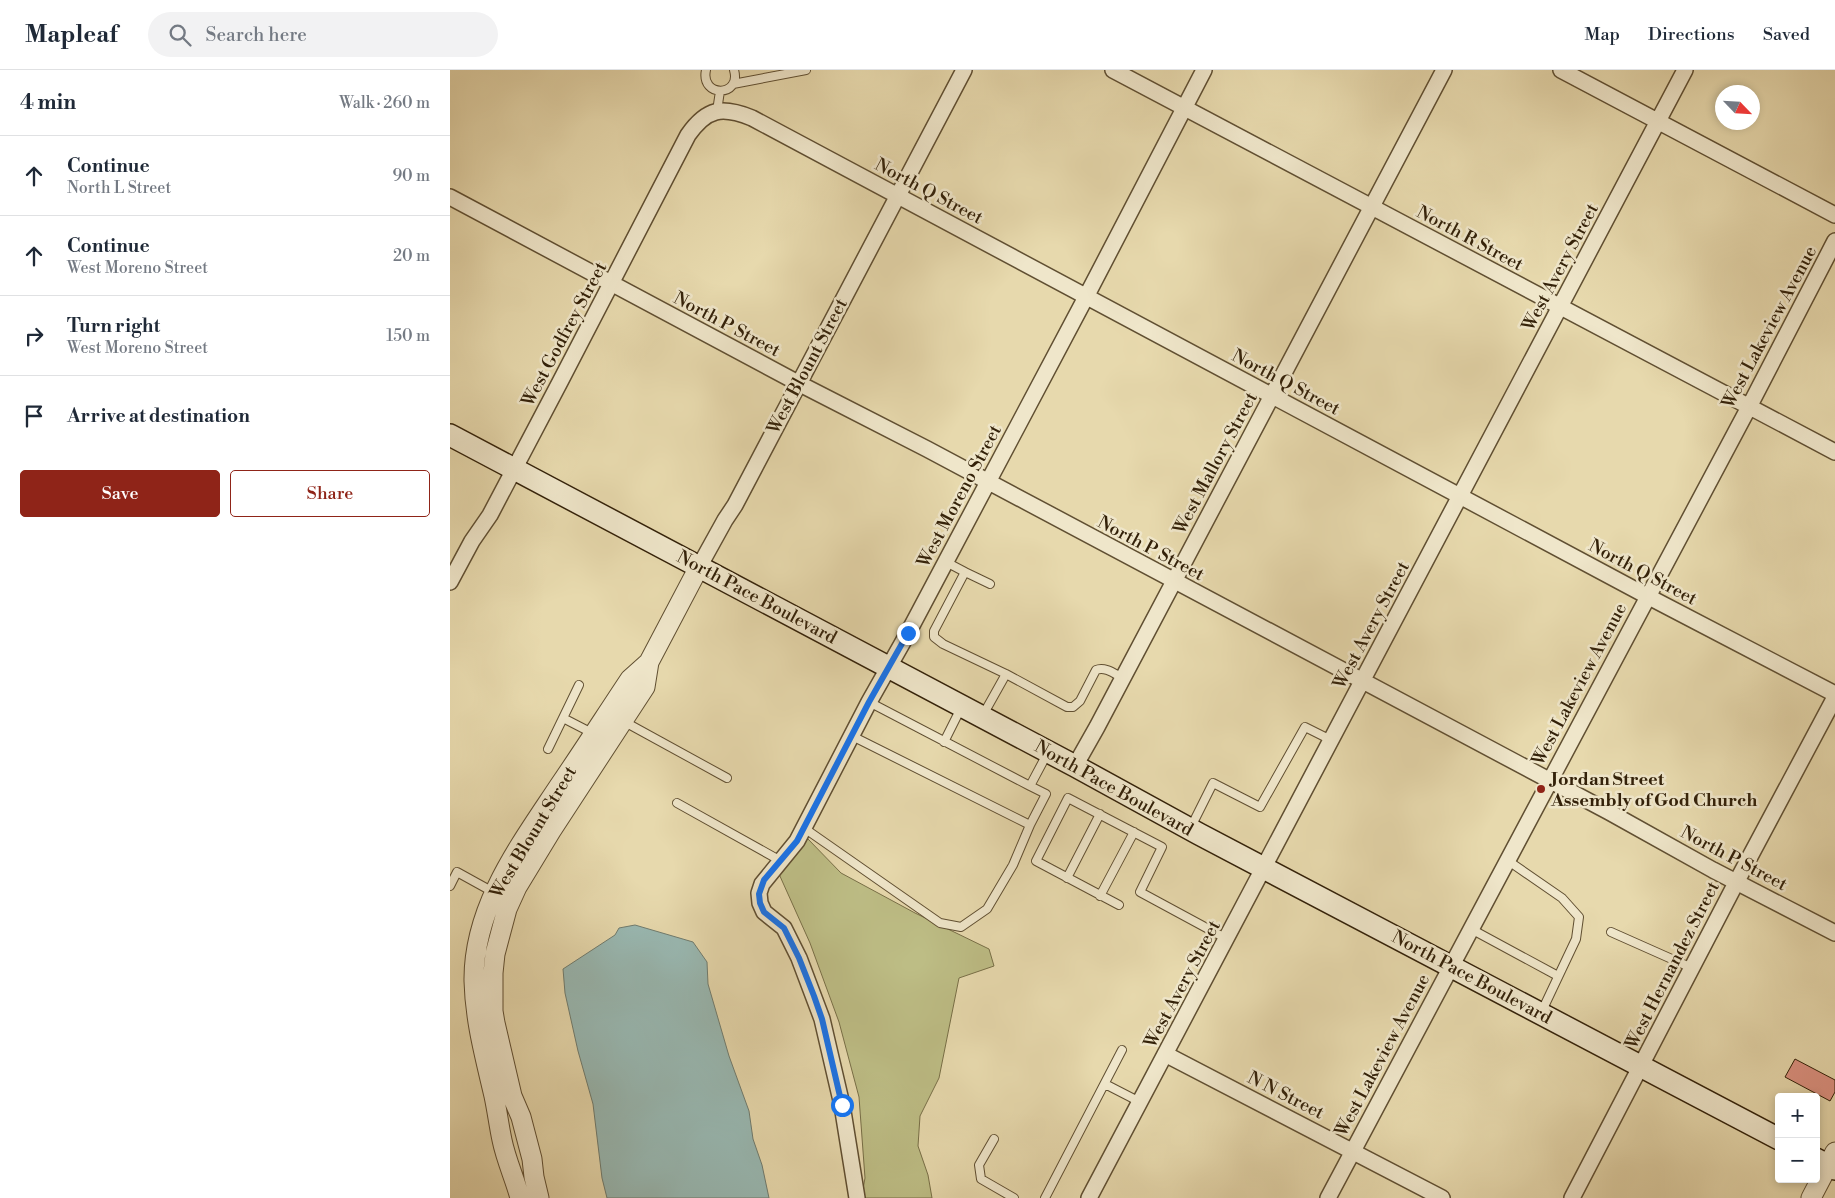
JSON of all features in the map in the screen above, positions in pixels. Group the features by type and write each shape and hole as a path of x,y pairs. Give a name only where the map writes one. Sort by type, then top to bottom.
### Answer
{"main road":[{"name":"North Pace Boulevard","path":"450,435 1075,766 1263,868 1777,1138"}],"street":[{"name":"West Blount Street","path":"520,1198 502,1141 494,1097 486,1024 493,992 495,954 502,923 502,897 516,887 543,826 594,734 630,680 649,662 725,520 735,505 964,70"},
{"name":"North R Street","path":"1113,70 1835,452"},
{"name":"West Moreno Street","path":"856,1198 842,1105 822,1019 799,958 784,928 764,912 759,894 764,880 797,841 869,702 946,562 1086,297 1204,70"},
{"name":"West Mallory Street","path":"1075,766 1444,70"},
{"path":"1561,70 1835,215"},
{"name":"West Avery Street","path":"1089,1198 1685,70"},
{"name":"North Q Street","path":"717,111 727,111 752,118 1835,695"},
{"name":"West Godfrey Street","path":"450,582 472,542 490,515 688,135 702,118 717,111"},
{"name":"North P Street","path":"450,197 1835,933"},
{"name":"West Lakeview Avenue","path":"1328,1198 1835,240"},
{"name":"West Blount Street","path":"543,826 623,721 645,687 649,662"},
{"name":"West Hernandez Street","path":"1572,1198 1835,695"},
{"name":"West Blount Street","path":"486,1024 521,1117 532,1159 539,1198"},
{"name":"N N Street","path":"1165,1054 1442,1198"},
{"path":"1811,1198 1829,1162"}],"lane":[{"path":"706,70 705,76 708,85 720,91 730,88 733,84 735,79 734,70"},
{"path":"733,84 806,70"},
{"path":"717,111 720,91"},
{"path":"946,562 990,584"},
{"path":"965,572 934,631 934,637 943,644 1067,706 1073,707 1080,701 1096,670 1100,668 1105,669 1123,678"},
{"path":"982,717 1006,674"},
{"path":"548,749 579,685"},
{"path":"804,828 940,923 961,926 988,909 1013,865 1046,794 869,702"},
{"path":"944,742 962,706"},
{"path":"563,718 594,734"},
{"path":"623,721 727,778"},
{"path":"1190,829 1213,783 1260,807 1305,727 1331,740"},
{"path":"852,736 1030,825"},
{"path":"1030,786 1048,752"},
{"path":"1119,905 1036,861 1068,798 1162,847 1140,892 1227,938"},
{"path":"678,802 781,861"},
{"path":"1067,878 1100,814"},
{"path":"1100,896 1134,832"},
{"path":"1507,860 1562,898 1579,917 1576,939 1541,1013"},
{"path":"450,886 457,872 502,897"},
{"path":"1471,929 1558,976"},
{"path":"1611,932 1692,968"},
{"path":"1045,1198 1122,1050"},
{"path":"1105,1084 1140,1102"},
{"path":"994,1138 980,1165 981,1179 1014,1198"}],"green space":[{"path":"807,838 841,873 915,913 989,949 994,966 959,978 939,1078 920,1116 918,1146 928,1175 932,1198 864,1198 865,1178 859,1097 839,1022 810,943 779,874 803,846"}],"water":[{"path":"635,925 693,942 707,962 708,984 729,1056 749,1111 753,1139 762,1165 769,1198 607,1198 602,1178 593,1104 578,1051 565,993 563,969 615,935 619,928"}],"building":[{"path":"1795,1059 1835,1080 1835,1092 1830,1101 1820,1096 1820,1093 1815,1093 1785,1077"}],"place":[{"name":"Jordan Street Assembly of God Church","path":"1541,789"}],"route":[{"path":"842,1105 822,1019 814,996 799,958 784,928 764,912 759,894 764,880 797,841 869,702 908,633"}]}
